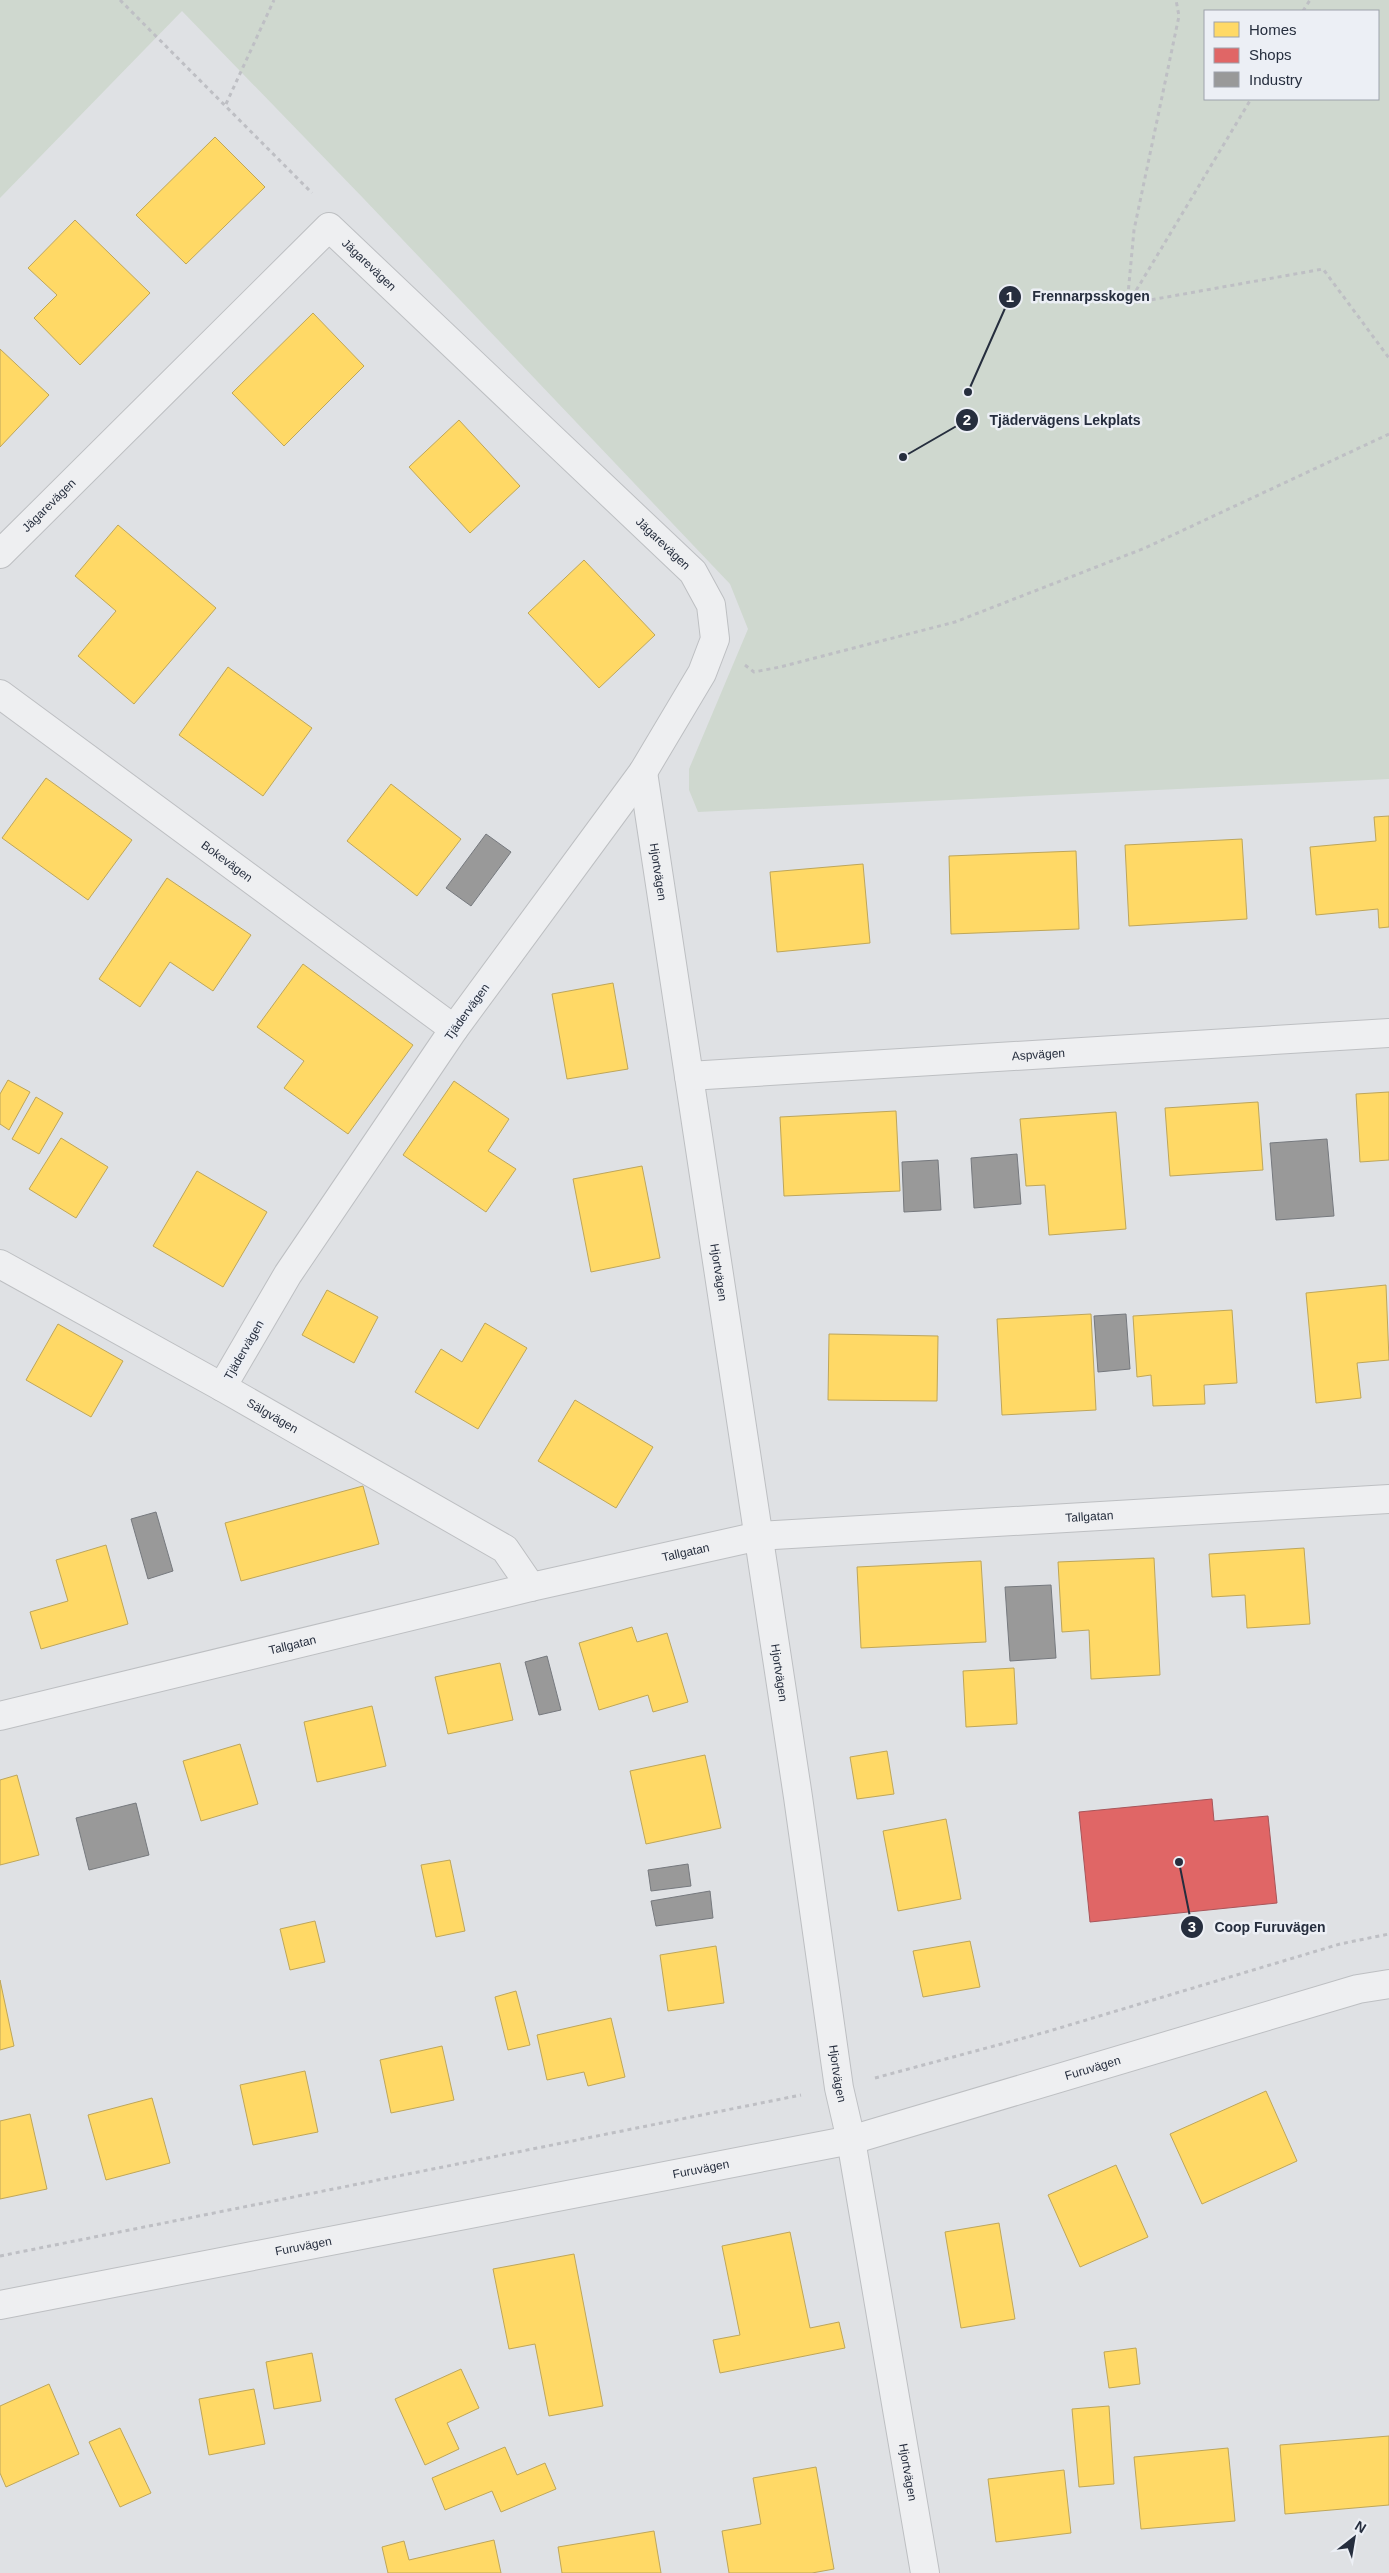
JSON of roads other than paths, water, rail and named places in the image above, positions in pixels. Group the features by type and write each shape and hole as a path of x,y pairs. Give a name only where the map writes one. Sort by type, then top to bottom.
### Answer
{"street":[{"name":"Jägarevägen","path":"0,554 329,227 693,572 711,605 715,640"},
{"name":"Tjädervägen","path":"222,1387 288,1274 454,1029 643,772 702,673 715,640"},
{"name":"Bokevägen","path":"0,694 454,1029"},
{"name":"Hjortvägen","path":"643,772 759,1536 839,2088 851,2140 925,2573"},
{"name":"Aspvägen","path":"689,1076 1389,1033"},
{"name":"Sälgvägen","path":"0,1264 222,1387 505,1549 531,1587"},
{"name":"Tallgatan","path":"0,1716 531,1587 759,1536 1389,1499"},
{"name":"Furuvägen","path":"0,2305 851,2140 1358,1989 1389,1984"}],"place":[{"name":"Frennarpsskogen","path":"968,392"},
{"name":"Tjädervägens Lekplats","path":"903,457"},
{"name":"Coop Furuvägen","path":"1179,1862"}]}
